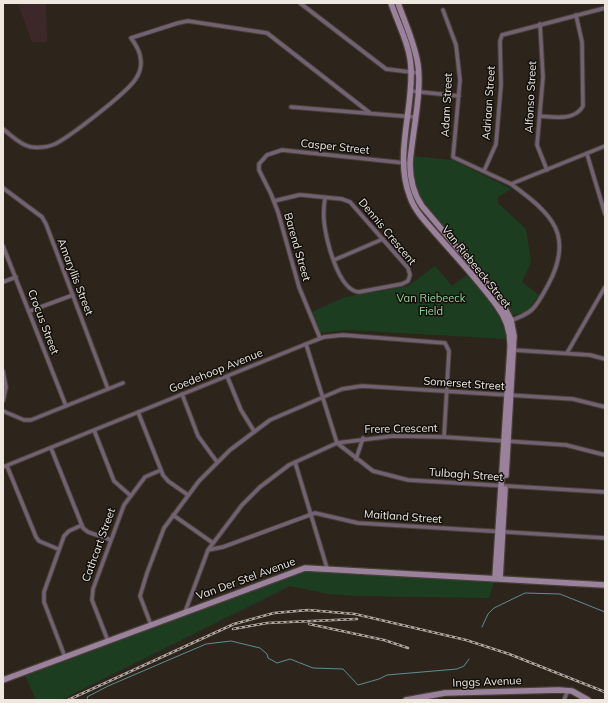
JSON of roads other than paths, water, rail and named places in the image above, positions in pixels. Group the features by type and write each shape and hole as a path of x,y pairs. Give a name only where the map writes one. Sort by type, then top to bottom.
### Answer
{"street":[{"path":"300,3 382,66 390,70 418,72"},
{"name":"Van Riebeeck Street","path":"391,3 409,54 412,72 408,117 407,163 413,186 420,204 499,297 508,321 512,350 498,579"},
{"name":"Van Riebeeck Street","path":"398,3 416,55 418,72 414,118 407,163"},
{"path":"540,24 605,8"},
{"name":"Adam Street","path":"443,10 456,45 460,80 453,156 455,160 484,171"},
{"path":"540,116 564,117 578,112 583,106 582,37 576,15"},
{"path":"3,128 19,142 30,147 48,146 66,136 126,90 137,78 141,71 142,64 136,46 131,38 188,21 260,31 272,37 370,113"},
{"name":"Adriaan Street","path":"484,171 496,144 501,85 500,41 503,34 540,24"},
{"name":"Alfonso Street","path":"540,24 543,77 537,147 546,170"},
{"path":"411,91 459,96"},
{"path":"291,107 320,111 370,113 414,118"},
{"path":"511,184 605,146"},
{"name":"Casper Street","path":"260,160 272,152 282,150 407,163"},
{"path":"587,154 603,199 605,214"},
{"name":"Barend Street","path":"260,160 259,170 274,201 298,283 320,338"},
{"path":"484,171 511,184 548,216 558,233 558,266 534,310 508,321"},
{"name":"Amaryllis Street","path":"3,188 44,220 108,389"},
{"name":"Dennis Crescent","path":"274,201 296,195 344,199 352,203 409,270 409,279 402,284 359,292 352,290 339,276 334,260"},
{"path":"324,198 324,221 334,260 383,240"},
{"name":"Crocus Street","path":"3,246 30,311 66,406"},
{"path":"3,282 16,277"},
{"path":"567,353 605,287"},
{"path":"30,311 73,295"},
{"name":"Goedehoop Avenue","path":"5,466 320,338 343,335 444,342 449,350 446,392"},
{"path":"306,344 337,443"},
{"path":"512,350 590,355 605,359"},
{"path":"3,371 6,387 3,401"},
{"path":"227,376 241,410 254,430"},
{"path":"3,411 28,421 123,383"},
{"name":"Somerset Street","path":"151,625 140,598 160,536 188,495 217,462 254,430 270,420 323,396 342,389 362,386 579,400 605,407"},
{"path":"444,437 446,392"},
{"path":"182,394 198,436 217,462"},
{"path":"138,412 161,470 168,481 188,495"},
{"path":"94,430 114,481 130,496"},
{"name":"Frere Crescent","path":"185,612 208,550 232,516 250,497 276,475 295,462 337,443 363,438 393,436 444,437 572,445 605,455"},
{"path":"356,459 363,438"},
{"name":"Tulbagh Street","path":"337,443 376,473 400,479 605,492"},
{"path":"51,448 82,525 88,532 111,540"},
{"path":"295,462 327,568"},
{"path":"5,466 36,537 58,549"},
{"name":"Cathcart Street","path":"108,641 92,596 93,589 122,509 145,477 161,470"},
{"name":"Maitland Street","path":"208,550 223,547 310,513 322,514 358,523 605,538"},
{"path":"173,515 213,543"},
{"path":"65,657 43,597 58,549 66,533 82,525"},
{"name":"Van Der Stel Avenue","path":"3,680 296,570 327,568 605,585"},
{"path":"564,700 568,690 588,700"},
{"name":"Inggs Avenue","path":"406,700 445,693 568,690"}],"waterway":[{"path":"482,627 488,614 494,608 525,593 560,594 605,612"},
{"path":"88,700 87,697 108,686 206,644 231,641 260,648 267,654 268,658 277,663 290,659 313,668 343,669 358,685 387,675 457,669 464,666 469,659"}],"railway":[{"path":"68,700 234,624 274,613 308,610 355,614 466,640 509,654 605,692"},
{"path":"233,629 267,623 357,619"},
{"path":"309,624 384,640 408,648"}],"park label":[{"name":"Van Riebeeck Field","path":"431,305"}]}
